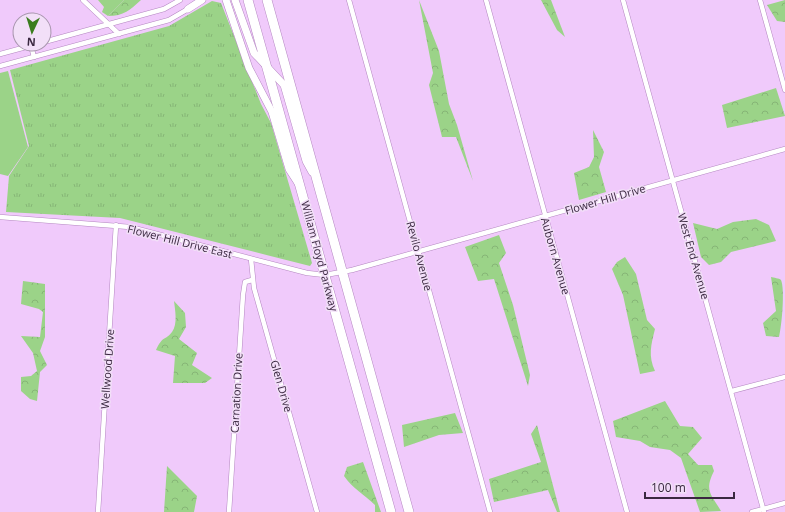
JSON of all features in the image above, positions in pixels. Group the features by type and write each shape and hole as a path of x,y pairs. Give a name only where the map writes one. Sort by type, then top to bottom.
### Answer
{"highway":[{"name":"William Floyd Parkway","path":"248,0 300,185 333,274 409,512"},
{"name":"William Floyd Parkway","path":"267,0 317,181 333,274 391,512"}],"street":[{"path":"83,0 119,34"},
{"path":"52,40 164,9 180,0"},
{"path":"188,9 198,0"},
{"path":"0,66 169,20 202,0"},
{"path":"226,0 249,68 275,119 289,169 300,185"},
{"path":"235,0 251,48 256,57 284,85 306,161 317,181"},
{"name":"Revilo Avenue","path":"349,0 490,512"},
{"name":"Auborn Avenue","path":"486,0 627,512"},
{"name":"West End Avenue","path":"623,0 764,510"},
{"path":"760,0 785,90"},
{"path":"0,54 12,51"},
{"path":"33,52 34,57"},
{"name":"Flower Hill Drive","path":"333,274 419,252 785,149"},
{"name":"Flower Hill Drive East","path":"0,217 130,227 307,273 333,274"},
{"name":"Wellwood Drive","path":"98,512 116,225"},
{"name":"Glen Drive","path":"251,259 252,280 317,512"},
{"name":"Carnation Drive","path":"229,512 243,293 245,282 252,280"},
{"path":"732,391 785,376"},
{"path":"752,512 764,510 785,503"}],"green space":[{"path":"98,0 124,0 108,16 102,12 104,7"},
{"path":"124,0 141,0 123,14 108,16"},
{"path":"419,0 439,51 449,104 457,125 473,181 456,137 442,137 429,85 433,73"},
{"path":"541,0 551,0 565,37 557,30"},
{"path":"785,0 785,22 777,21 767,5"},
{"path":"212,1 221,3 261,104 271,123 312,263 310,266 120,218 6,212 9,176 29,146 10,70 169,26"},
{"path":"8,71 28,147 8,176 0,174 0,73"},
{"path":"776,88 785,116 727,128 722,105"},
{"path":"593,130 604,152 599,167 606,192 579,200 574,173 589,167 594,157"},
{"path":"756,219 769,225 776,241 731,252 721,262 709,265 701,257 693,223 717,229 733,222"},
{"path":"499,235 506,253 499,263 513,305 530,375 528,386 494,279 478,281 465,247"},
{"path":"625,257 636,274 647,320 655,329 651,345 651,360 655,371 640,374 623,295 612,269 617,262"},
{"path":"771,277 781,280 783,291 783,307 779,337 766,336 763,323 776,311"},
{"path":"23,281 45,284 45,337 40,351 47,365 40,372 37,401 30,399 21,391 21,377 31,376 37,371 33,353 21,336 40,337 43,312 39,309 21,304"},
{"path":"174,301 185,313 186,327 179,339 197,353 192,365 212,378 205,383 173,383 175,356 156,350 160,342 170,335 174,329 176,317"},
{"path":"665,401 680,426 693,427 702,438 688,454 698,465 712,465 714,471 709,483 709,488 721,511 700,512 681,458 670,450 650,447 640,441 616,437 613,421"},
{"path":"455,413 463,433 439,435 404,447 402,425"},
{"path":"537,425 560,512 557,512 548,490 494,502 489,479 541,462 531,434"},
{"path":"363,462 381,512 375,512 375,505 344,476 347,467"},
{"path":"167,466 197,496 194,512 164,512"}]}
